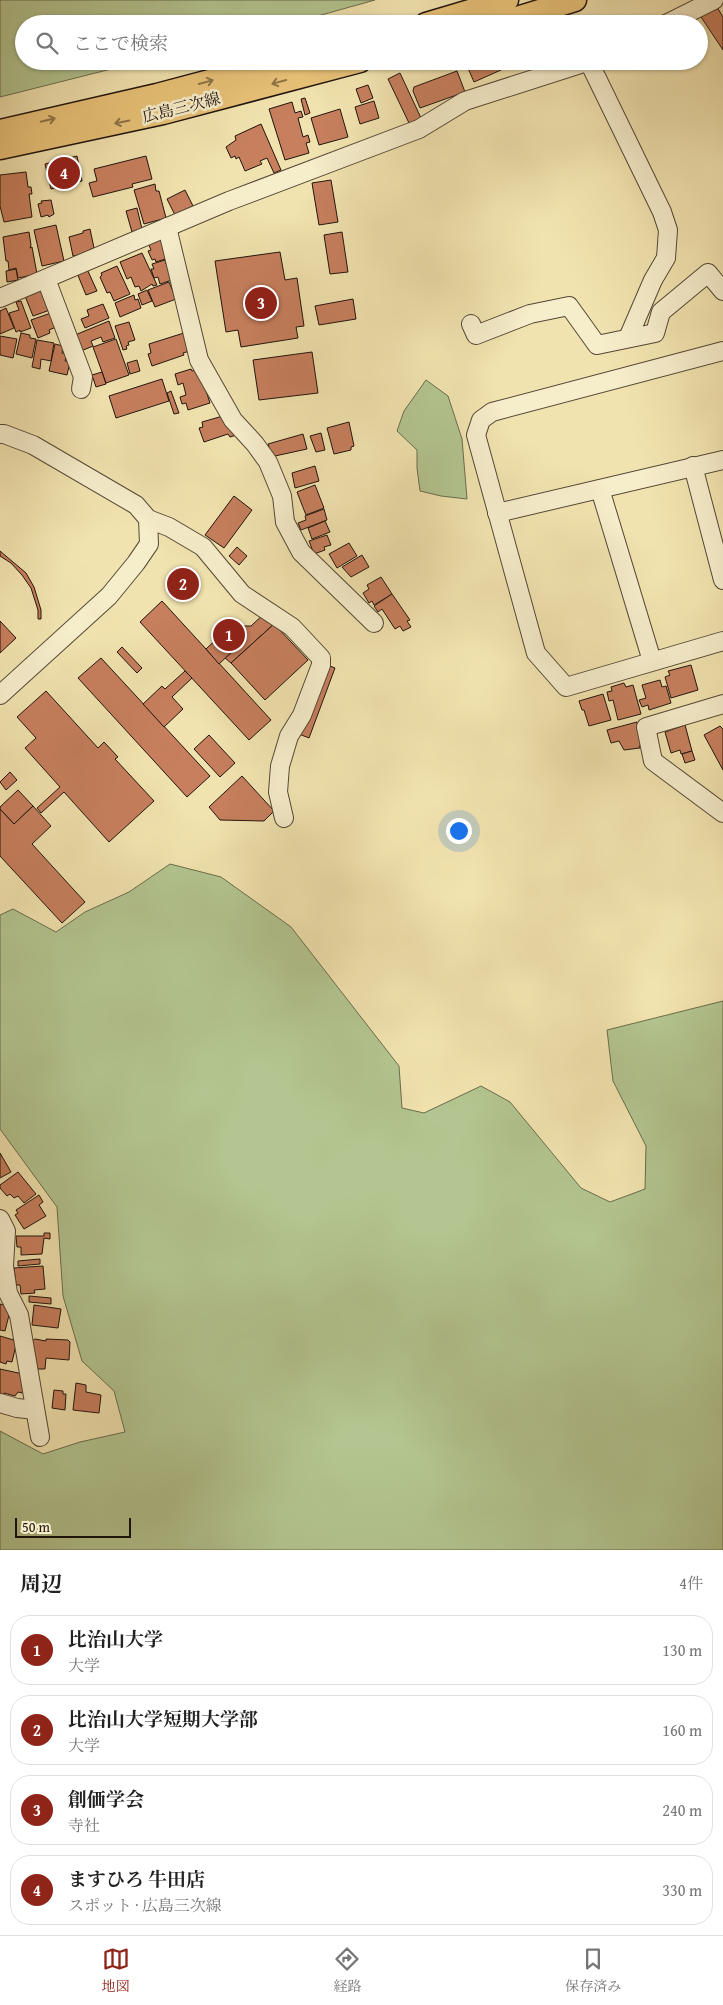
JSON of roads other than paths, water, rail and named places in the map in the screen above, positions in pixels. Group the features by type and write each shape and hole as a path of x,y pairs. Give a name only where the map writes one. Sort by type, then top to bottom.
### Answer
{"main road":[{"path":"456,15 507,0"},
{"path":"527,15 575,0"},
{"name":"広島三次線","path":"0,131 157,95 251,70"},
{"name":"広島三次線","path":"0,148 163,113 326,70"}],"street":[{"path":"682,15 705,2"},
{"path":"0,298 229,201 419,129 465,101 564,70"},
{"path":"594,70 662,212 668,230 666,258 653,280 628,338"},
{"path":"167,227 199,360 233,420 255,444 268,462 282,496 285,522 301,552 374,623"},
{"path":"471,324 476,335 530,314 569,306 597,345 655,333 661,312 708,273 723,291"},
{"path":"46,279 82,377 81,389"},
{"path":"723,351 492,412 481,420 476,435 536,653 566,687 723,641"},
{"path":"0,434 33,445 136,505 148,519 169,527 203,547 242,594 292,627 321,658 321,665 302,715 289,736 280,766 278,792 284,818"},
{"path":"497,513 723,460"},
{"path":"693,466 723,580"},
{"path":"600,489 652,661"},
{"path":"0,695 114,590 149,544 148,519"},
{"path":"723,704 646,727 653,761 723,813"},
{"path":"0,1219 6,1231 4,1266 8,1293 20,1315 40,1437"},
{"path":"0,1403 17,1408 35,1410"}],"place":[{"name":"ますひろ 牛田店","path":"64,173"},
{"name":"創価学会","path":"261,303"},
{"name":"比治山大学短期大学部","path":"183,584"},
{"name":"比治山大学","path":"229,635"}]}
